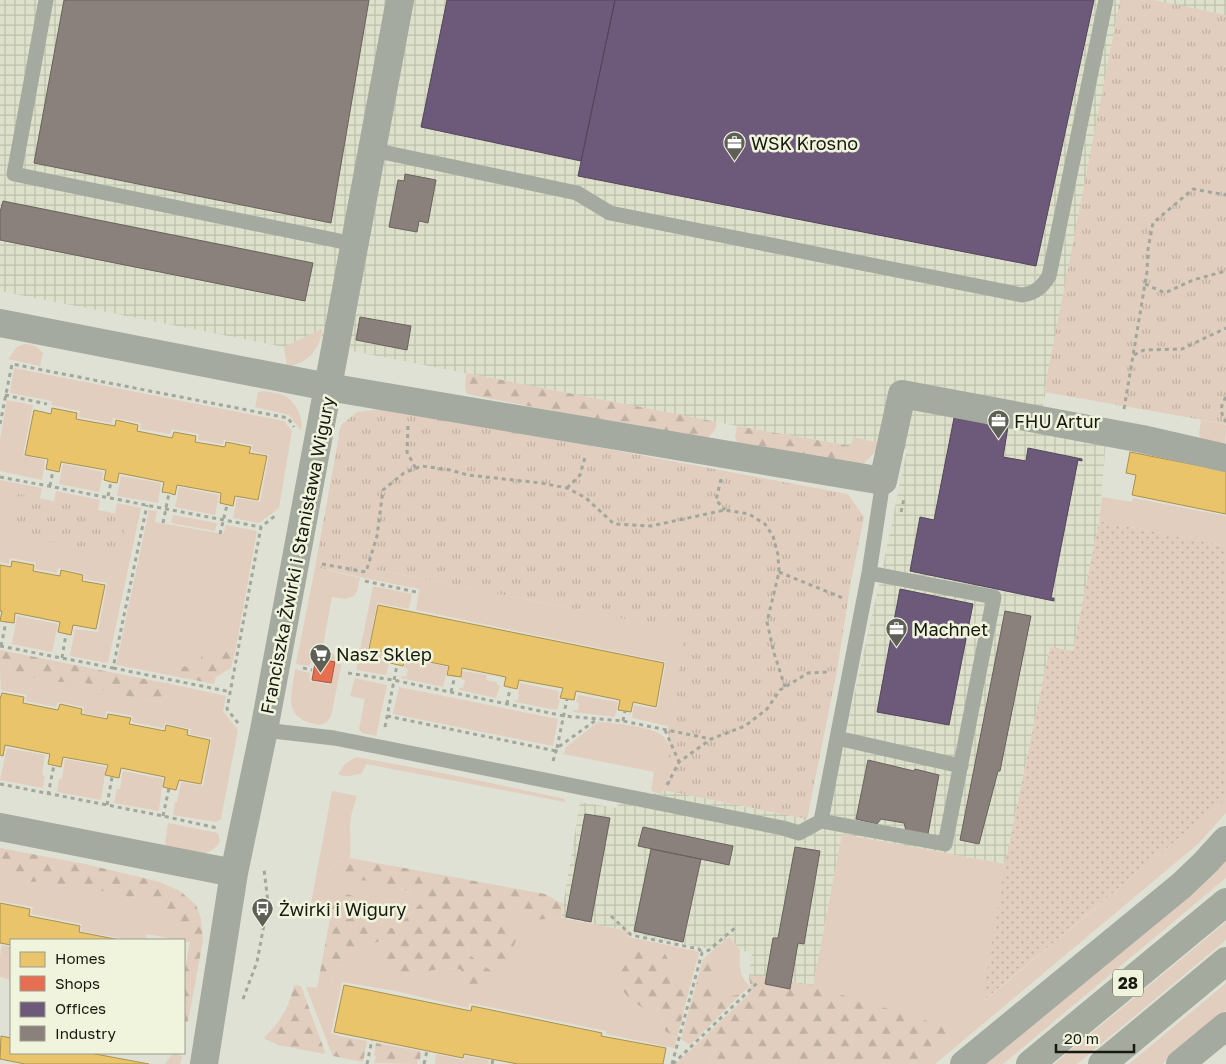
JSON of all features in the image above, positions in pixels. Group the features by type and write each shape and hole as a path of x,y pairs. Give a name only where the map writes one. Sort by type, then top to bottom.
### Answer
{"main road":[{"name":"28","path":"1030,1064 1226,902"},
{"name":"28","path":"1102,1064 1226,961"}],"street":[{"path":"400,0 328,387 894,487 902,394 1120,434 1226,458"},
{"name":"Franciszka Żwirki i Stanisława Wigury","path":"0,323 328,387 253,728 234,873 204,1064"},
{"path":"0,827 234,873"},
{"path":"964,1064 1182,885 1226,840"},
{"path":"1180,1064 1226,1026"}],"lane":[{"path":"46,0 14,174 354,244"},
{"path":"372,150 577,193 610,213 1022,295 1033,293 1042,286 1049,276 1106,0"},
{"path":"821,821 869,573 894,487"},
{"path":"253,728 334,738 784,828 799,833 821,821 945,844 994,598 869,573"},
{"path":"837,738 961,766"}],"path":[{"path":"1120,434 1145,284 1148,249 1153,223 1193,189 1226,195"},
{"path":"1145,284 1166,293 1193,280 1226,271"},
{"path":"1133,355 1144,350 1182,349 1226,328"},
{"path":"0,424 12,364 288,418 297,432"},
{"path":"6,395 47,404"},
{"path":"1226,397 1221,410 1226,422"},
{"path":"408,400 407,452 416,469"},
{"path":"567,488 580,475 586,453"},
{"path":"320,563 366,572 377,536 383,490 404,473 422,466 468,475 567,488 586,498 614,524 651,526 724,510 749,514 766,524 773,536 778,555 779,572 767,622 774,654 785,687"},
{"path":"50,486 53,470"},
{"path":"0,477 108,496 147,506 261,527"},
{"path":"721,477 716,500 724,510"},
{"path":"108,496 111,482"},
{"path":"894,487 900,520"},
{"path":"162,523 169,493"},
{"path":"220,534 227,505"},
{"path":"112,668 147,506"},
{"path":"253,728 227,709 261,527 280,513"},
{"path":"779,572 851,601"},
{"path":"365,581 416,592"},
{"path":"6,622 0,646 231,692"},
{"path":"62,658 66,634"},
{"path":"380,747 397,665"},
{"path":"658,803 679,762 711,739 745,726 767,709 780,690 808,673 837,671"},
{"path":"348,673 393,680 564,716 623,721 711,739"},
{"path":"451,692 455,676"},
{"path":"507,704 510,688"},
{"path":"548,781 568,699"},
{"path":"623,721 625,711"},
{"path":"387,716 557,749 596,720"},
{"path":"665,730 679,762"},
{"path":"48,794 54,765"},
{"path":"107,805 112,777"},
{"path":"0,784 224,830"},
{"path":"163,816 169,788"},
{"path":"611,916 631,935 699,949 702,953"},
{"path":"672,1064 702,953 735,928"},
{"path":"672,1064 757,983"},
{"path":"367,1064 372,1040"},
{"path":"424,1064 427,1051"}],"shaded area":[{"path":"0,0 1120,0 1039,427 1106,440 1099,521 1073,652 1050,647 1005,864 842,835 813,986 791,981 790,989 765,984 766,976 749,976 752,953 740,950 729,937 714,950 561,918 580,802 617,808 624,789 661,794 663,790 807,819 824,829 882,571 907,449 853,437 851,446 737,426 321,345 322,329 284,347 0,291"},
{"path":"1153,0 1226,0 1226,15 1161,2"}],"green space":[{"path":"1120,0 1153,0 1226,15 1226,424 1044,392"},
{"path":"322,329 319,343 312,354 301,362 287,366 284,347"},
{"path":"24,344 35,346 43,353 40,366 8,359 17,347"},
{"path":"14,368 284,421 292,431 279,508 259,523 233,518 237,498 260,502 269,455 252,451 253,445 224,440 223,444 198,440 199,434 172,429 170,434 140,429 141,423 113,418 112,423 79,417 80,411 51,405 52,401 10,393"},
{"path":"466,373 717,422 715,430 705,441 467,394 465,387"},
{"path":"264,391 283,395 293,402 300,416 301,431 289,415 255,407 258,392"},
{"path":"7,400 33,405 23,455 45,460 42,480 0,471 0,439"},
{"path":"387,408 848,494 864,517 851,581 837,671 807,819 663,790 677,762 668,757 668,726 686,631 377,570 374,580 315,567 341,425 357,412"},
{"path":"1201,420 1225,424 1225,446 1203,442 1199,435"},
{"path":"737,426 851,446 843,465 740,448 735,437"},
{"path":"853,437 879,443 875,452 862,465 843,465 851,446"},
{"path":"63,464 103,472 99,492 59,484"},
{"path":"121,476 161,483 158,503 117,496"},
{"path":"0,480 42,488 40,498 127,516 115,513 117,503 141,508 108,663 70,656 75,629 98,632 107,583 84,579 85,574 58,568 57,573 35,569 36,563 10,558 9,564 0,562"},
{"path":"179,487 219,495 215,515 175,507"},
{"path":"56,491 100,500 98,510 54,501"},
{"path":"18,494 127,516 119,555 11,534"},
{"path":"1102,497 1132,502 1133,498 1226,516 1226,546 1099,521"},
{"path":"149,510 157,511 155,522 223,534 226,525 257,531 235,653 228,647 221,646 213,652 202,654 198,669 179,665 179,677 116,665"},
{"path":"173,515 217,523 215,531 171,523"},
{"path":"1099,521 1226,546 1226,799 982,1002 1005,864 1050,647 1073,651"},
{"path":"315,567 360,578 354,596 345,599 332,597 322,651 333,654 340,659 341,667 331,716 327,722 320,725 300,718 294,712 291,698 295,669 310,673 309,681 331,685 336,662 312,656 310,666 296,664"},
{"path":"376,570 687,631 668,726 632,718 634,705 657,709 666,662 416,610 419,589 374,580"},
{"path":"373,586 412,594 409,609 377,603 368,650 391,655 386,675 356,670"},
{"path":"17,616 58,624 52,652 12,644"},
{"path":"221,646 228,647 235,653 231,668 216,677 214,684 179,677 179,665 198,669 202,654 213,652"},
{"path":"0,650 175,685 160,702 109,693 89,684 79,682 49,682 0,668"},
{"path":"406,658 448,667 443,687 401,678 402,676 406,677 408,669 404,668"},
{"path":"0,668 49,682 79,682 89,684 109,693 160,702 175,685 226,696 223,711 238,730 221,819 216,822 173,815 181,782 203,786 212,738 190,734 191,729 165,723 163,728 132,722 133,716 106,711 105,717 83,713 84,707 58,702 56,707 25,701 27,695 1,690"},
{"path":"463,671 487,675 486,680 497,682 497,685 500,686 496,698 459,690 459,688 463,688 465,680 461,679"},
{"path":"355,678 387,685 376,736 362,733 359,729 365,699 350,696"},
{"path":"520,683 559,691 558,699 560,700 557,710 515,702 515,700 518,700"},
{"path":"399,687 558,719 553,746 393,714"},
{"path":"578,695 618,702 615,717 573,712 578,710 579,703 576,702"},
{"path":"598,722 643,728 659,733 664,737 677,762 661,794 651,791 654,772 563,754 566,747"},
{"path":"7,748 45,755 42,775 45,776 43,788 0,780"},
{"path":"356,757 565,799 565,802 366,764 362,773 347,776 338,774 345,764"},
{"path":"65,759 106,767 101,800 57,792 59,778 62,779"},
{"path":"123,771 163,779 159,811 114,803 117,789 120,789"},
{"path":"332,791 357,796 350,823 350,853 343,855 328,871 348,882 357,879 393,884 414,896 421,903 401,923 391,928 377,924 369,907 337,892 322,905 311,903"},
{"path":"1226,799 1226,813 1198,844 935,1064 913,1064 953,1029 813,986 842,834 1005,864 983,1002"},
{"path":"168,823 218,833 220,842 215,848 203,853 191,854 170,851 165,844"},
{"path":"0,848 85,864 160,882 180,891 196,905 201,919 203,940 188,1022 185,1022 185,970 190,942 188,942 188,937 179,930 175,921 143,897 130,898 105,891 79,891 70,886 53,885 44,881 20,880 11,874 0,876"},
{"path":"350,853 350,858 545,894 563,904 561,918 534,920 507,906 503,912 519,933 504,969 488,956 480,937 471,937 467,953 491,971 484,989 468,985 460,969 443,968 401,977 391,973 382,940 364,948 346,965 334,966 331,988 317,988 332,908 322,905 337,892 359,898 367,904 377,924 391,928 401,923 421,903 411,894 395,886 362,880 348,882 328,871 343,855"},
{"path":"1226,857 1226,878 1003,1064 983,1064"},
{"path":"11,874 20,880 44,881 53,885 70,886 79,891 105,891 130,898 143,897 175,921 179,930 188,937 188,942 185,941 185,939 173,939 147,934 145,939 124,939 81,931 82,924 31,914 33,907 0,901 0,876"},
{"path":"507,906 534,920 561,918 629,931 628,937 699,953 689,990 679,978 664,952 645,1009 663,1018 665,1031 677,1038 674,1048 606,1034 606,1031 470,1003 468,1008 396,991 342,982 331,1033 339,1036 333,1057 306,987 331,988 334,966 346,965 364,948 383,940 401,977 443,968 460,969 468,985 467,953 471,936 480,937 488,956 504,969 503,911"},
{"path":"1226,922 1226,940 1077,1064 1054,1064"},
{"path":"729,937 740,950 741,970 744,979 750,987 741,994 731,996 723,990 716,990 709,986 716,963 703,959"},
{"path":"2,945 10,947 10,980 0,977"},
{"path":"640,948 656,948 664,952 679,978 689,990 677,1038 665,1031 663,1018 633,1002 627,996 620,982 622,970"},
{"path":"703,959 716,963 719,976 710,986 716,990 723,990 731,996 741,994 690,1045 681,1039"},
{"path":"749,976 766,976 765,984 789,989 791,981 813,986 954,1029 913,1064 710,1064 713,1050 696,1045 751,992"},
{"path":"1226,983 1226,1011 1162,1064 1129,1064"},
{"path":"294,985 301,986 325,1052 324,1054 278,1045 264,1038 284,1014"},
{"path":"339,1036 367,1041 363,1062 333,1056"},
{"path":"376,1043 421,1051 420,1060 418,1060 417,1064 374,1063"},
{"path":"696,1045 713,1050 710,1064 675,1064"},
{"path":"172,1054 179,1054 182,1057 180,1064 165,1064"},
{"path":"436,1054 464,1060 465,1056 489,1060 488,1064 435,1064"}],"building: Homes":[{"path":"52,408 77,413 76,419 115,426 116,420 138,425 137,431 172,438 174,432 196,436 195,442 225,447 226,442 251,447 249,453 267,456 258,500 235,496 233,506 220,503 221,493 177,485 175,495 162,492 164,482 119,473 117,483 111,482 104,480 106,470 61,462 59,472 46,469 48,459 25,455 34,410 51,414"},
{"path":"1130,452 1226,471 1226,514 1132,495 1136,475 1126,473"},
{"path":"12,561 34,565 33,571 60,576 61,570 83,575 82,581 105,585 96,629 73,625 71,635 58,632 60,622 15,613 14,623 0,621 2,611 0,611 0,565 11,567"},
{"path":"378,605 664,663 656,707 633,702 631,712 618,710 620,700 576,691 574,700 560,698 563,688 519,680 517,689 504,686 506,677 462,668 461,677 447,675 449,666 405,657 403,666 390,663 392,654 369,649"},
{"path":"2,693 24,697 23,703 58,710 60,704 82,709 81,714 107,719 108,714 131,718 129,724 165,731 166,725 188,730 187,735 210,740 201,784 179,780 176,790 163,787 165,777 121,768 119,778 105,775 108,765 63,757 61,767 48,764 50,754 5,745 3,756 0,755 0,699"},
{"path":"0,903 30,909 29,916 80,926 79,932 115,939 10,939 10,945 0,943"},
{"path":"344,985 471,1011 472,1006 602,1033 601,1036 666,1048 663,1064 518,1064 464,1054 463,1058 334,1032"},
{"path":"1,1036 10,1038 10,1054 95,1054 149,1064 25,1064 0,1059"}],"building: Shops":[{"path":"316,658 335,662 331,683 312,680"}],"building: Offices":[{"path":"447,0 615,0 581,161 421,127"},
{"path":"615,0 1094,0 1036,266 578,176"},
{"path":"954,418 1008,427 1003,457 1026,461 1028,448 1082,459 1082,461 1078,460 1051,598 1054,598 1054,601 910,571 920,517 934,520"},
{"path":"900,589 973,604 949,725 877,712"}],"building: Industry":[{"path":"64,0 369,0 331,223 34,163"},
{"path":"405,174 436,180 428,223 419,221 417,232 389,227 398,180 404,181"},
{"path":"3,201 313,263 305,301 0,240 0,212"},
{"path":"360,317 411,326 407,350 356,340"},
{"path":"1005,611 1031,616 1000,771 998,771 979,844 960,840"},
{"path":"868,760 939,775 928,834 906,830 904,823 881,819 877,824 856,819"},
{"path":"585,814 610,818 591,922 566,917"},
{"path":"643,827 733,846 729,865 638,846"},
{"path":"795,847 820,851 804,944 798,943 790,989 765,984 773,938 778,938"},
{"path":"651,849 701,859 683,942 634,931"}],"place":[{"name":"WSK Krosno","path":"735,162"},
{"name":"FHU Artur","path":"998,440"},
{"name":"Machnet","path":"897,648"},
{"name":"Nasz Sklep","path":"320,673"},
{"name":"Żwirki i Wigury","path":"263,928"}]}
